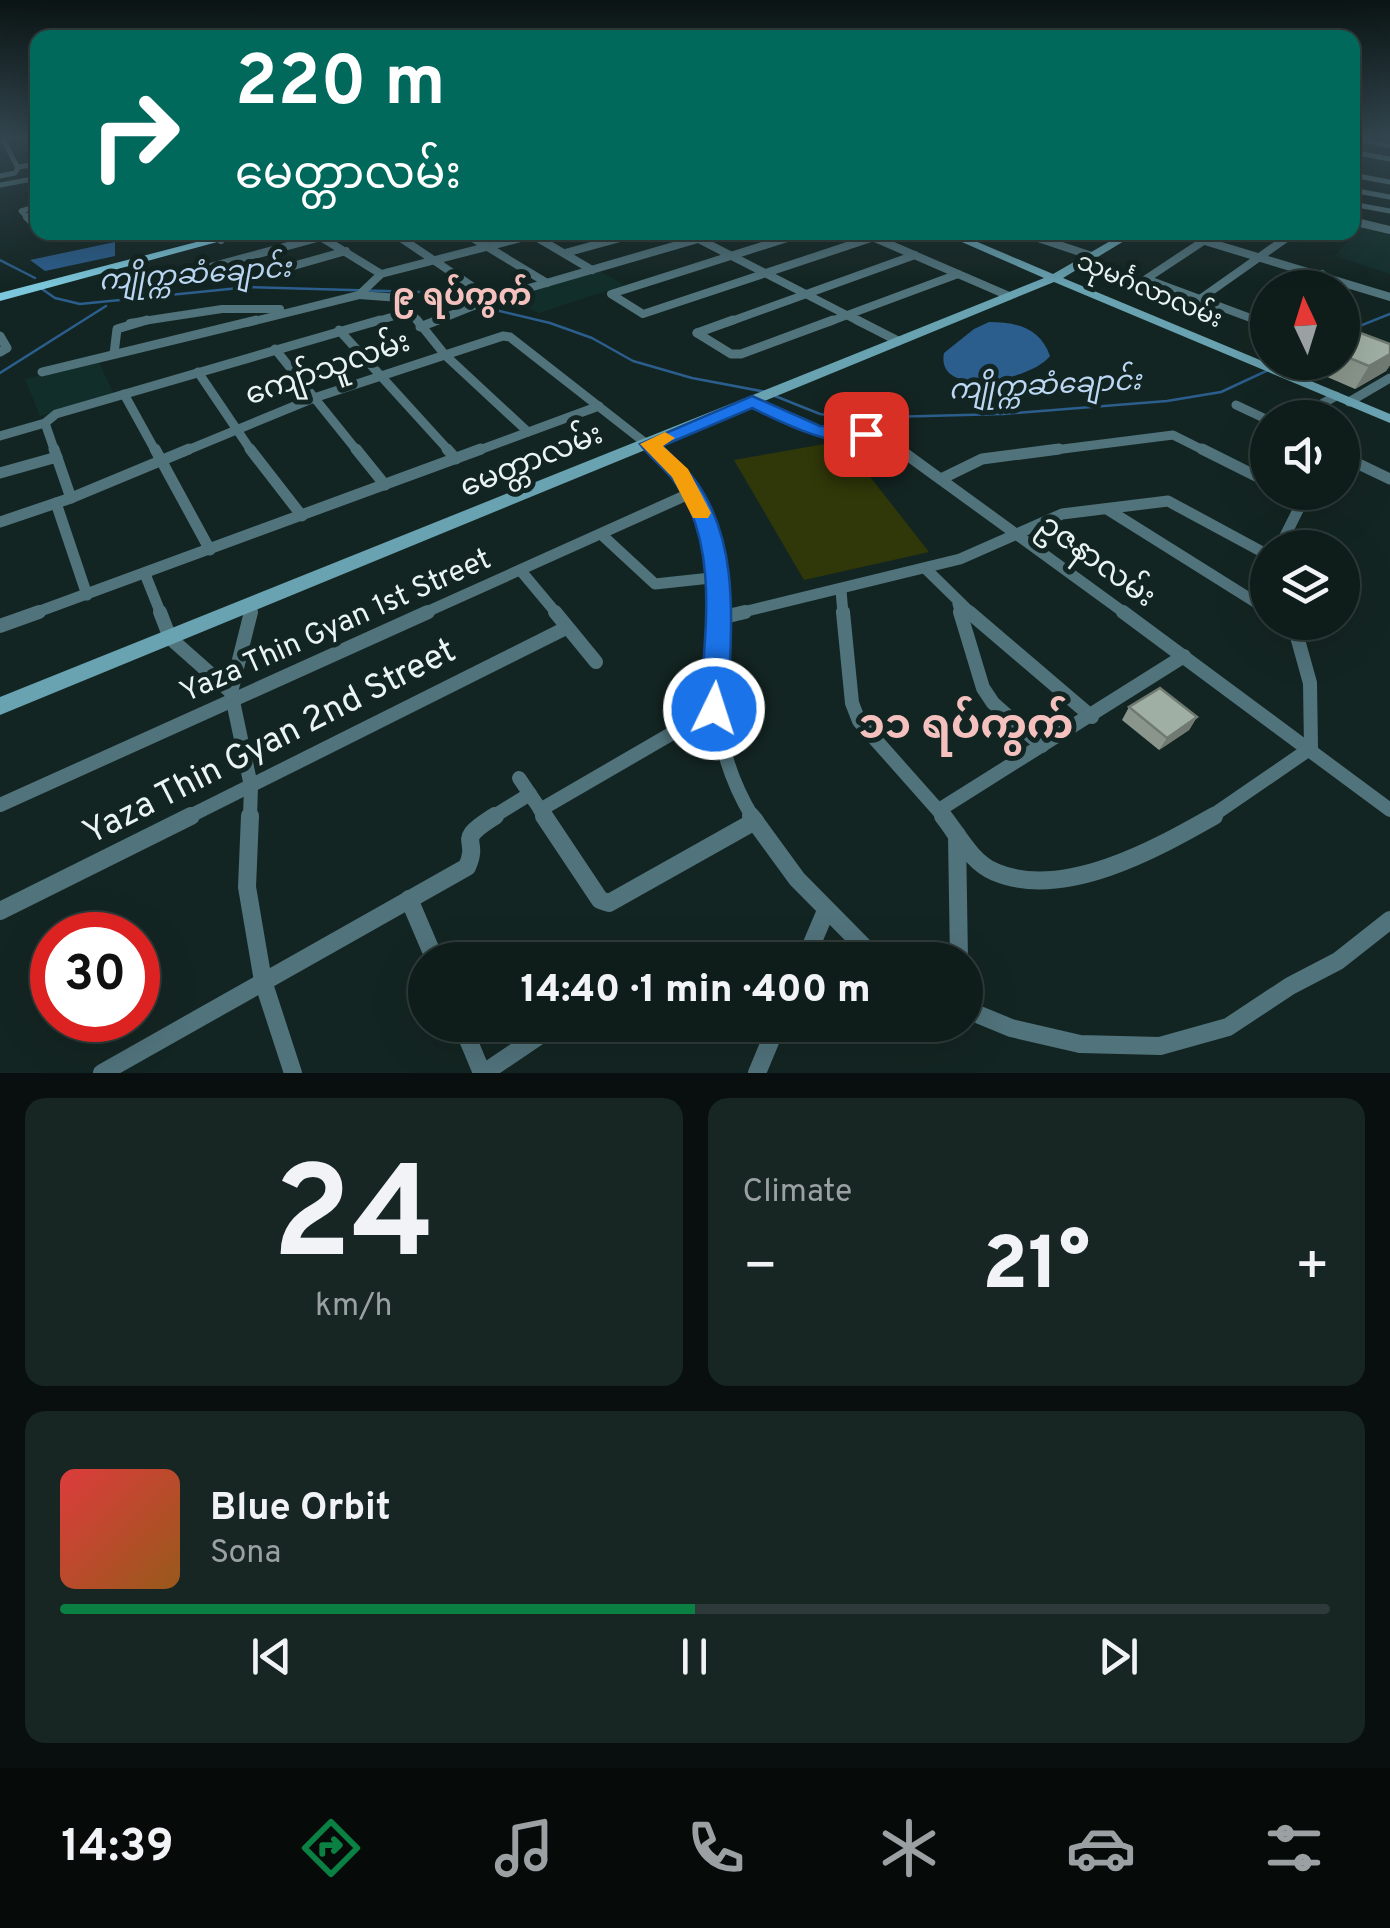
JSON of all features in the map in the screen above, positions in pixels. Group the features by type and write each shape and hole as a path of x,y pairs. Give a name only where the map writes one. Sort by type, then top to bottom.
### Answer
{"main road":[{"path":"0,294 201,240"},
{"name":"သုမင်္ဂလာလမ်း","path":"964,240 1390,420"},
{"name":"မေတ္တာလမ်း","path":"0,706 1056,277 1120,240"}],"street":[{"path":"1360,191 1390,197"},
{"path":"1360,205 1390,211"},
{"path":"1360,223 1390,230"},
{"path":"163,284 162,280 302,240"},
{"path":"326,240 380,274"},
{"path":"405,240 486,301"},
{"path":"476,240 547,284"},
{"path":"362,293 380,274 511,240"},
{"path":"542,240 592,270"},
{"path":"566,253 613,240"},
{"path":"420,328 486,301 698,240 898,341"},
{"path":"781,240 610,294 642,314 865,240"},
{"path":"881,240 1009,296"},
{"path":"1044,240 1092,256"},
{"path":"1250,317 1146,277 1204,240 1308,270"},
{"path":"1200,298 1285,240"},
{"path":"226,263 247,279 346,252"},
{"path":"915,254 697,332 736,355 958,274"},
{"path":"1360,287 1390,297"},
{"path":"42,372 362,293 400,298 445,355 528,432"},
{"path":"114,354 117,329 127,324 222,309 296,309"},
{"path":"0,436 45,424 56,414 411,310"},
{"path":"339,330 456,459"},
{"name":"ကျော်သူလမ်း","path":"0,522 71,498 314,398 506,335 650,444 680,474 691,494 720,578 714,709 721,754 755,821 825,913 858,942"},
{"path":"0,336 7,348 0,352"},
{"path":"275,350 384,485"},
{"path":"198,372 234,429 302,516"},
{"path":"1342,399 1390,378"},
{"path":"124,394 210,550"},
{"name":"ဥဇနာလမ်း","path":"752,401 816,432 883,438 1311,748 1390,810"},
{"path":"1236,405 1250,412"},
{"path":"0,626 599,406"},
{"path":"45,424 71,498"},
{"path":"940,480 982,459 1178,435 1250,473"},
{"path":"0,473 57,457"},
{"path":"1360,465 1390,479"},
{"name":"Yaza Thin Gyan 1st Street","path":"0,805 232,697 691,494"},
{"path":"720,618 926,569 1017,535 1052,517 1107,509 1174,502 1250,546"},
{"path":"56,503 87,595"},
{"path":"1107,509 1250,599"},
{"path":"602,535 646,580 655,584 720,578"},
{"path":"926,569 958,602 1092,717"},
{"path":"521,572 596,662"},
{"path":"145,574 170,638 232,697"},
{"path":"841,590 852,703 859,721 940,810 977,860 996,873 1069,880 1166,843 1227,808 1311,748 1310,684 1296,640"},
{"path":"958,602 984,688 993,703 1042,746"},
{"path":"253,604 232,697 252,786 247,887 264,982 293,1073"},
{"name":"Yaza Thin Gyan 2nd Street","path":"0,911 566,628"},
{"path":"940,810 1184,656"},
{"path":"102,1073 466,867 471,859 468,836 530,794 714,709"},
{"path":"530,794 600,900 609,903 755,821"},
{"path":"957,835 959,942"},
{"path":"410,899 428,942"},
{"path":"813,942 825,913"},
{"path":"983,1016 1011,1028 1080,1044 1160,1046 1228,1027 1290,986 1338,961 1390,920"},
{"path":"469,1042 483,1073 530,1042"},
{"path":"757,1073 770,1042"}],"shaded area":[{"path":"1360,227 1390,235 1390,274 1335,256 1349,240 1360,240"},
{"path":"599,271 625,285 539,313 505,298"},
{"path":"99,362 114,395 40,416 25,379"}],"green space":[{"path":"842,441 929,552 804,580 734,460"}],"water":[{"path":"115,242 115,256 45,271 30,260"},
{"path":"989,322 1026,328 1040,339 1050,356 1040,365 1006,378 969,381 954,377 945,368 944,353"}],"building":[{"path":"1360,333 1390,344 1390,354 1369,366 1360,362"},
{"path":"1160,688 1197,717 1167,738 1129,707"}],"waterway":[{"name":"ကျိုက္ကဆံချောင်း","path":"0,260 35,278"},
{"name":"ကျိုက္ကဆံချောင်း","path":"42,289 55,298 80,304 249,287 420,292 550,323 592,338 633,361 692,378 766,392"},
{"path":"0,373 106,306"},
{"name":"ကျိုက္ကဆံချောင်း","path":"1360,326 1390,314"},
{"name":"ကျိုက္ကဆံချောင်း","path":"775,396 820,414 849,418 1003,414 1167,401 1221,392 1250,379"}],"slow traffic":[{"path":"665,438 650,444 687,483 700,513"}],"district":[{"name":"၉ ရပ်ကွက်","path":"462,297"},
{"name":"၁၁ ရပ်ကွက်","path":"966,727"}],"route":[{"path":"714,709 720,578 704,522 687,483 650,444 752,401 816,432 866,434"}]}
